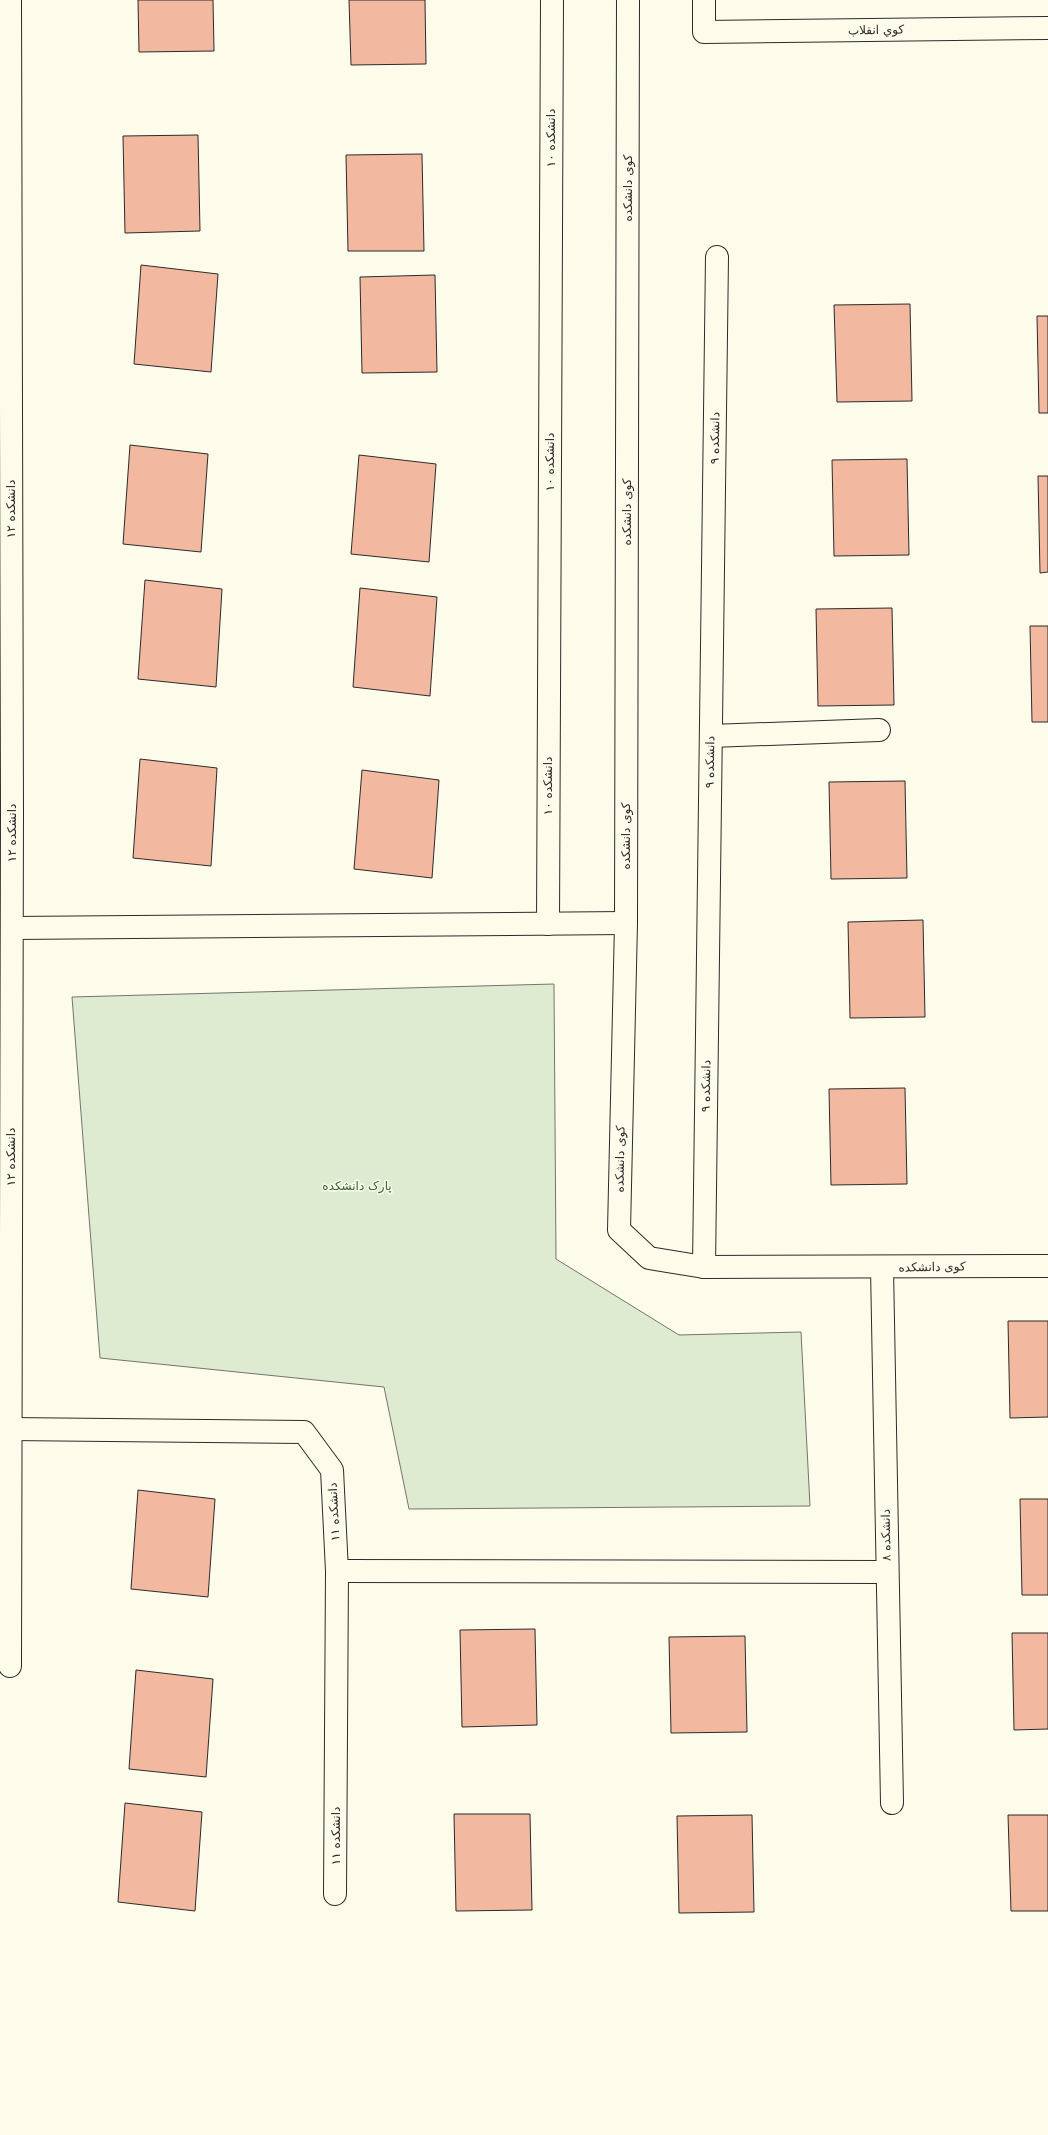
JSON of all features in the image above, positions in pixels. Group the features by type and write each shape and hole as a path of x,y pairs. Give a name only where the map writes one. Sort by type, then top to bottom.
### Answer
{"street":[{"name":"دانشکده ۱۲","path":"10,0 12,928 10,1666"},
{"name":"دانشکده ۱۰","path":"548,924 552,0"},
{"name":"کوی دانشکده","path":"628,0 626,923 619,1230 649,1258 704,1267 882,1268 1048,1266"},
{"name":"كوي انقلاب","path":"704,0 704,32 1048,28"},
{"name":"دانشکده ۹","path":"704,1267 717,257"},
{"path":"711,736 879,730"},
{"path":"12,928 626,923"},
{"name":"دانشکده ۸","path":"882,1268 892,1802"},
{"name":"دانشکده ۱۱","path":"10,1429 304,1432 332,1470 337,1571 335,1894"},
{"path":"337,1571 887,1572"}],"green space":[{"name":"پارک دانشکده","path":"554,984 556,1259 679,1335 801,1332 810,1506 409,1509 384,1387 100,1358 72,997"}],"building":[{"path":"138,0 213,0 214,51 139,52"},
{"path":"349,0 425,0 426,64 351,65"},
{"path":"198,135 200,231 125,233 123,136"},
{"path":"422,154 424,251 348,251 346,155"},
{"path":"141,265 218,274 211,372 134,364"},
{"path":"435,275 437,372 362,373 360,277"},
{"path":"910,304 912,401 837,402 834,305"},
{"path":"1037,316 1048,316 1048,413 1039,413"},
{"path":"130,445 208,454 201,552 123,544"},
{"path":"359,455 436,464 429,562 351,554"},
{"path":"907,459 909,555 834,556 832,460"},
{"path":"1038,476 1048,476 1048,572 1040,573"},
{"path":"145,580 222,589 216,687 138,679"},
{"path":"360,588 437,597 430,696 353,687"},
{"path":"892,608 894,705 818,706 816,609"},
{"path":"1030,626 1048,626 1048,722 1032,722"},
{"path":"140,759 217,768 211,866 133,858"},
{"path":"362,770 439,780 432,878 354,869"},
{"path":"905,781 907,878 831,879 829,782"},
{"path":"923,920 925,1017 850,1018 848,922"},
{"path":"905,1088 907,1184 831,1185 829,1089"},
{"path":"1008,1321 1048,1321 1048,1417 1010,1418"},
{"path":"138,1490 215,1499 208,1597 131,1589"},
{"path":"1020,1499 1048,1499 1048,1595 1022,1595"},
{"path":"535,1629 537,1725 462,1727 460,1630"},
{"path":"1012,1633 1048,1633 1048,1729 1014,1730"},
{"path":"745,1636 747,1732 671,1733 669,1637"},
{"path":"136,1670 213,1679 206,1777 129,1769"},
{"path":"125,1803 202,1812 195,1911 118,1902"},
{"path":"454,1814 530,1814 532,1910 456,1911"},
{"path":"752,1815 754,1912 679,1913 677,1816"},
{"path":"1008,1815 1048,1815 1048,1911 1011,1911"}]}
